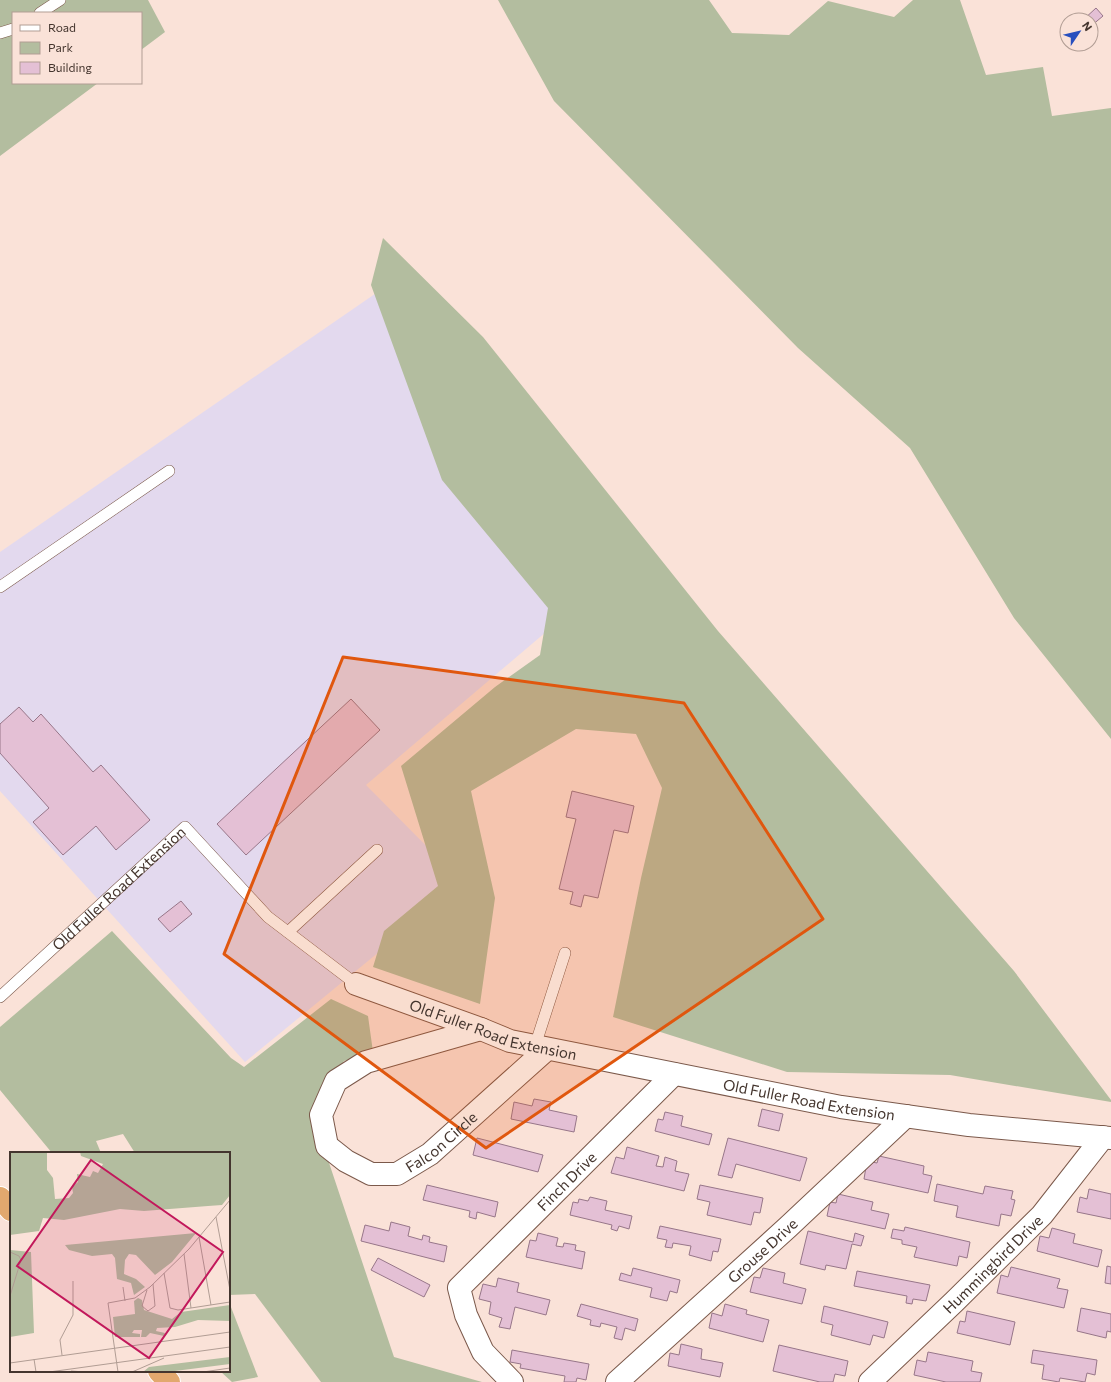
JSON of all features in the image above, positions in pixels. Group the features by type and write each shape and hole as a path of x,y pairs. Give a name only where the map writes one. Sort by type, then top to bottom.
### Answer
{"highway":[{"path":"0,1198 10,1209"},
{"path":"160,1372 169,1382"}],"street":[{"name":"Old Fuller Road Extension","path":"356,984 510,1041 841,1107 969,1125 1107,1137"},
{"name":"Falcon Circle","path":"481,1029 366,1062 336,1081 321,1115 327,1146 346,1161 371,1174 397,1174 430,1154 541,1047"},
{"name":"Finch Drive","path":"512,1382 483,1352 466,1315 459,1288 674,1074"},
{"name":"Grouse Drive","path":"617,1382 788,1227 906,1116"},
{"name":"Hummingbird Drive","path":"870,1382 1042,1215 1107,1137"}],"lane":[{"path":"42,12 60,0"},
{"path":"0,33 12,29"},
{"path":"0,587 169,471"},
{"name":"Old Fuller Road Extension","path":"0,997 185,827 268,917 356,984"},
{"path":"288,932 377,850"},
{"path":"541,1047 565,953"}],"highlighted area":[{"path":"343,657 684,703 823,919 486,1148 224,954"}],"shaded area":[{"path":"385,287 573,609 366,785 463,883 245,1062 0,791 0,552"}],"green space":[{"path":"0,0 148,0 165,32 142,49 142,12 12,12 12,84 97,84 0,156"},
{"path":"498,0 709,0 732,33 789,35 828,1 894,17 913,0 960,0 986,75 1043,67 1052,116 1111,108 1111,739 1014,618 910,448 798,348 554,101"},
{"path":"383,238 483,337 718,631 1014,971 1111,1102 950,1075 787,1072 613,1017 641,878 662,788 636,734 576,729 471,791 495,898 480,1004 373,967 384,931 438,886 401,766 495,687 540,655 548,608 442,480 371,285"},
{"path":"112,931 231,1058 244,1067 331,999 368,1016 373,1052 344,1061 311,1109 394,1357 482,1382 321,1382 255,1294 230,1295 230,1152 134,1152 123,1134 96,1141 101,1152 51,1152 0,1090 0,1027"},
{"path":"230,1305 258,1377 232,1382 221,1372 230,1372"}],"building":[{"path":"1096,8 1103,16 1099,19 1099,12 1092,12"},
{"path":"351,699 380,730 246,855 217,824"},
{"path":"19,707 33,722 41,714 93,772 101,765 150,820 116,850 96,826 63,855 33,822 49,808 0,753 0,724"},
{"path":"572,791 634,806 628,833 614,830 598,898 584,895 581,907 570,904 573,892 559,889 576,819 566,817"},
{"path":"181,901 192,914 170,932 158,919"},
{"path":"534,1099 551,1102 549,1110 577,1116 574,1132 511,1119 514,1102 532,1106"},
{"path":"762,1109 783,1114 779,1131 758,1126"},
{"path":"665,1112 683,1116 681,1126 712,1134 709,1145 655,1131 658,1119 663,1120"},
{"path":"477,1138 543,1155 538,1172 473,1155"},
{"path":"728,1138 807,1158 800,1181 736,1164 732,1178 718,1175"},
{"path":"627,1147 659,1156 656,1166 663,1167 665,1157 677,1161 675,1171 689,1174 684,1191 611,1173 616,1157 624,1159"},
{"path":"879,1156 924,1166 923,1174 932,1176 928,1193 864,1179 867,1161 877,1163"},
{"path":"937,1184 983,1194 985,1186 1013,1191 1011,1199 1015,1200 1011,1216 1001,1214 999,1226 956,1217 958,1206 934,1201"},
{"path":"427,1185 498,1202 495,1217 477,1212 476,1219 469,1217 470,1211 423,1200"},
{"path":"700,1185 763,1198 760,1213 754,1212 751,1225 707,1215 710,1202 697,1199"},
{"path":"1089,1189 1111,1194 1111,1219 1077,1212 1080,1197 1087,1199"},
{"path":"838,1194 873,1202 871,1210 889,1214 885,1229 827,1216 830,1202 836,1203"},
{"path":"590,1197 607,1201 605,1210 632,1216 629,1229 619,1226 617,1231 611,1229 612,1225 570,1215 573,1202 578,1203 579,1199 588,1201"},
{"path":"391,1222 410,1227 408,1236 422,1240 423,1235 430,1237 429,1242 447,1246 444,1262 361,1241 365,1225 389,1231"},
{"path":"660,1226 721,1239 718,1252 713,1251 711,1261 689,1255 691,1246 673,1243 672,1248 665,1247 667,1240 657,1238"},
{"path":"905,1227 970,1242 967,1258 959,1256 957,1266 914,1257 917,1247 902,1244 902,1240 891,1238 893,1229 904,1231"},
{"path":"1052,1228 1075,1234 1073,1243 1102,1250 1098,1267 1037,1251 1040,1236 1049,1238"},
{"path":"808,1231 853,1242 855,1233 864,1236 861,1246 852,1244 846,1269 826,1265 825,1270 800,1264"},
{"path":"538,1233 558,1238 556,1246 563,1247 564,1243 576,1245 575,1250 585,1252 582,1269 526,1257 530,1240 536,1241"},
{"path":"378,1258 430,1285 424,1297 371,1270"},
{"path":"1107,1266 1111,1267 1111,1284 1105,1283"},
{"path":"1011,1267 1060,1279 1057,1288 1068,1290 1064,1308 997,1293 1001,1275 1008,1277"},
{"path":"633,1268 680,1280 677,1293 670,1291 667,1301 650,1297 652,1288 619,1280 621,1273 631,1276"},
{"path":"763,1268 785,1273 783,1283 806,1289 802,1304 750,1292 754,1277 760,1278"},
{"path":"857,1271 930,1285 926,1301 913,1299 912,1304 906,1303 907,1296 854,1286"},
{"path":"498,1278 519,1283 517,1292 550,1300 546,1315 515,1307 510,1329 499,1327 502,1318 489,1314 491,1302 479,1299 483,1284 496,1287"},
{"path":"581,1304 638,1319 635,1331 625,1328 622,1340 614,1338 617,1327 601,1323 600,1327 590,1325 591,1320 577,1316"},
{"path":"725,1304 747,1310 746,1314 769,1320 763,1342 709,1328 712,1313 722,1316"},
{"path":"824,1306 888,1322 884,1338 873,1335 870,1345 831,1335 833,1325 821,1322"},
{"path":"1081,1308 1111,1314 1111,1332 1107,1331 1106,1338 1077,1331"},
{"path":"967,1311 1015,1322 1010,1345 957,1333 960,1321 965,1322"},
{"path":"681,1344 702,1349 701,1359 723,1363 720,1377 668,1366 670,1353 679,1355"},
{"path":"779,1345 848,1361 845,1376 835,1374 833,1382 820,1382 773,1371"},
{"path":"512,1350 589,1364 586,1380 577,1378 576,1382 564,1382 565,1376 520,1368 521,1364 510,1362"},
{"path":"1033,1350 1097,1360 1095,1375 1087,1373 1085,1382 1060,1378 1059,1382 1042,1379 1044,1365 1031,1363"},
{"path":"928,1352 973,1361 971,1371 982,1373 980,1382 946,1382 914,1375 917,1360 926,1362"}]}
